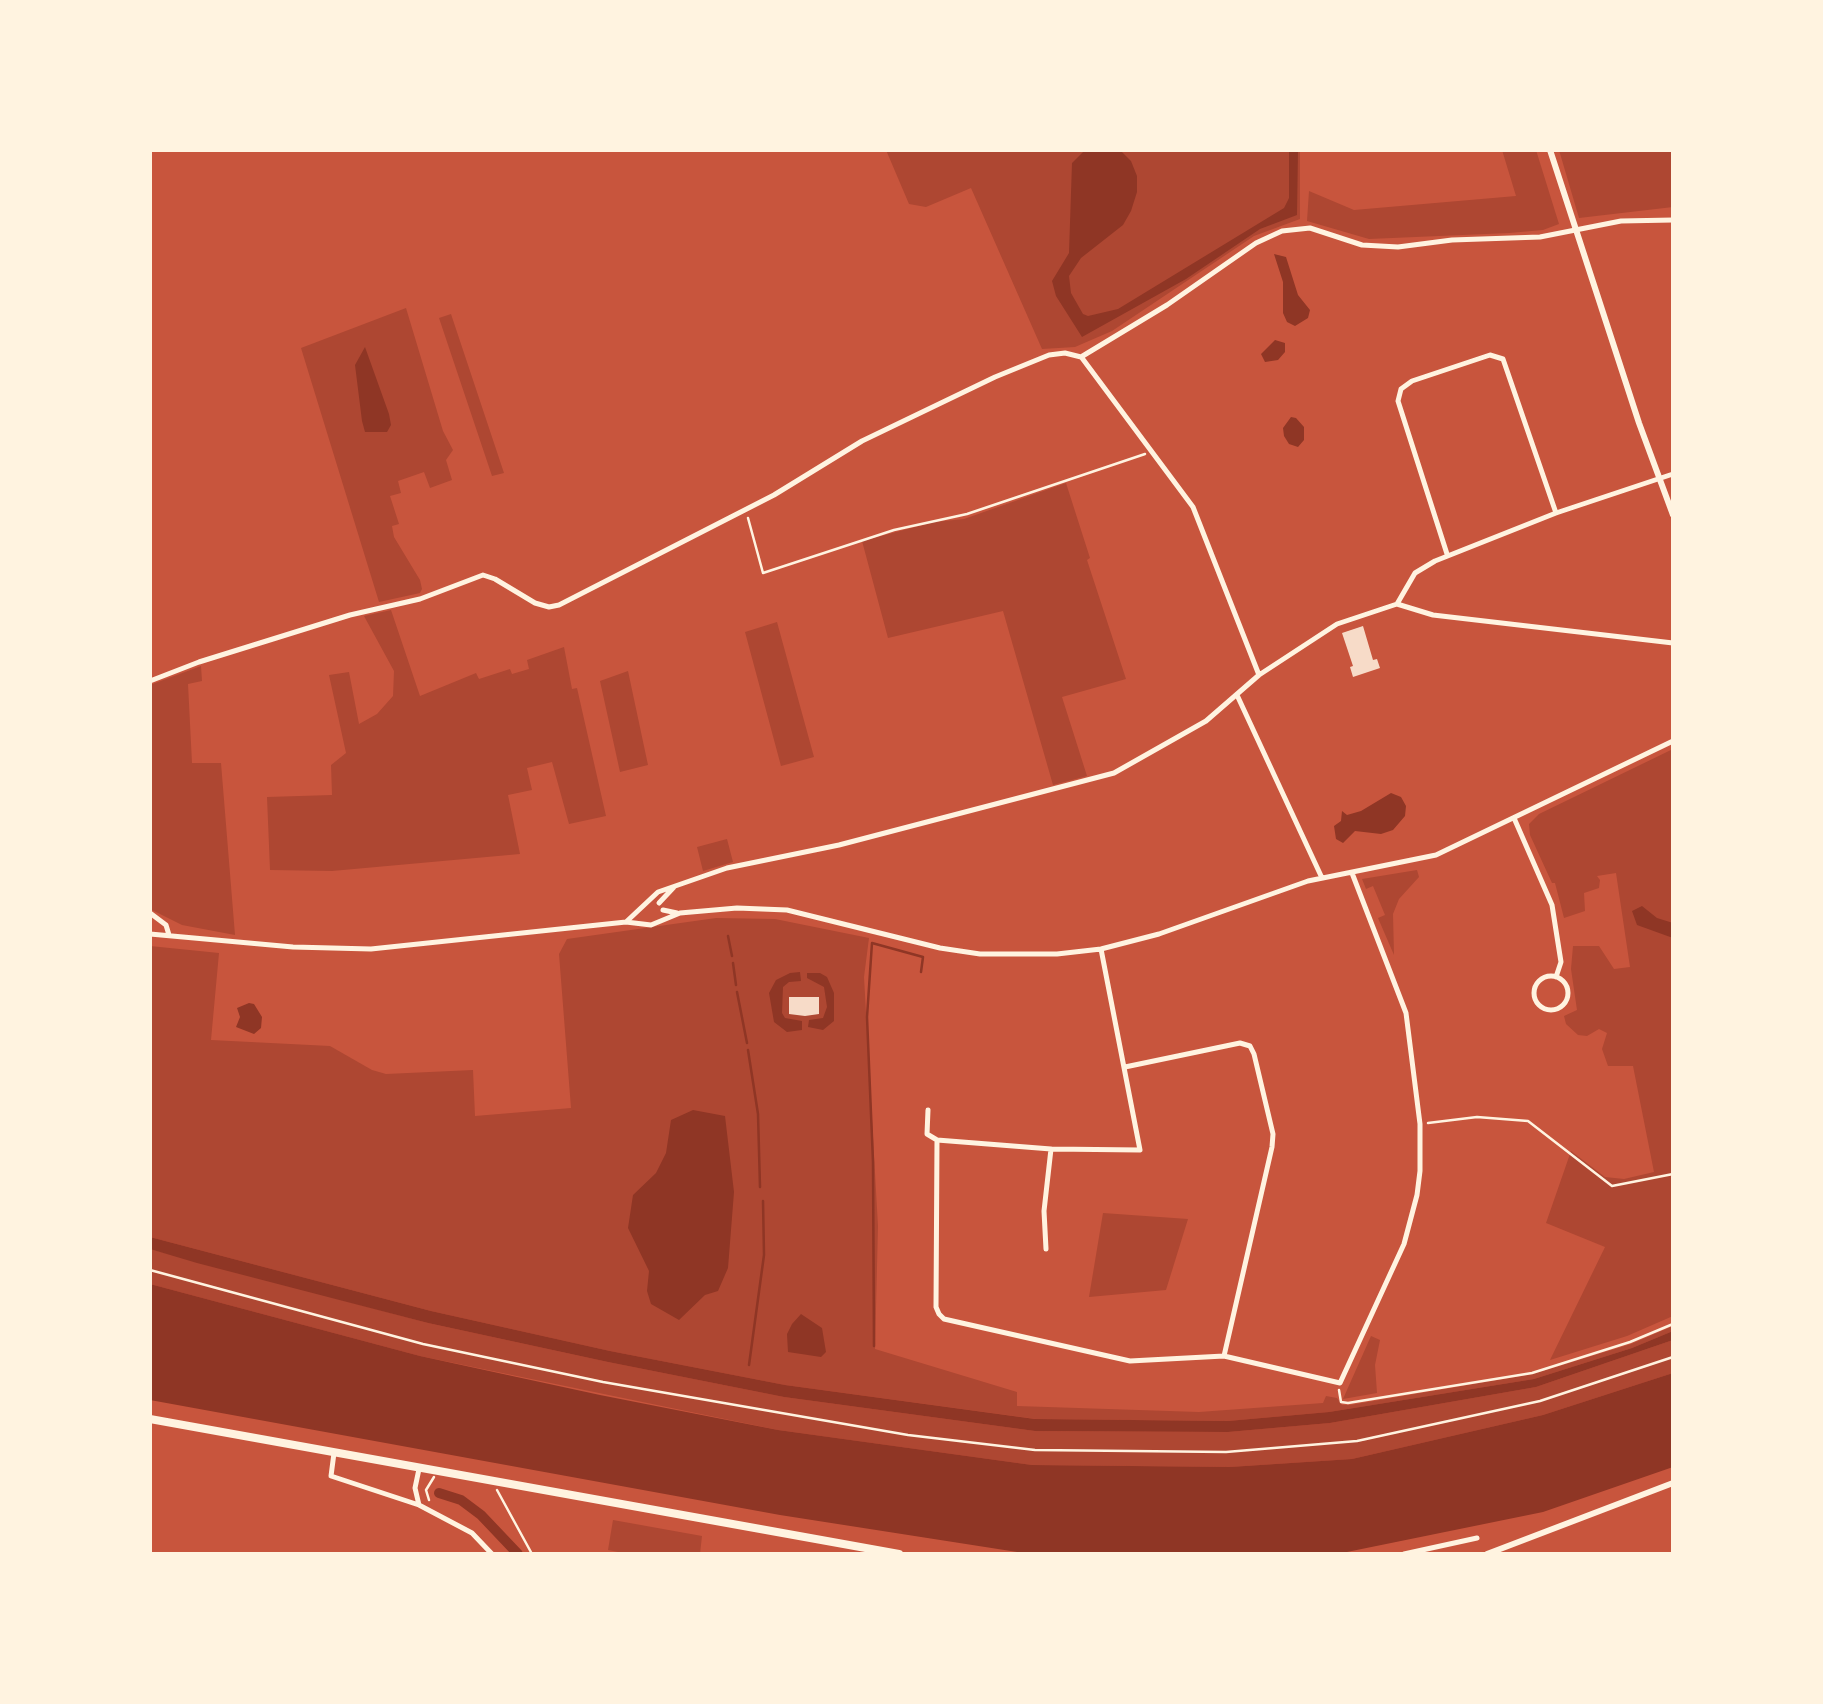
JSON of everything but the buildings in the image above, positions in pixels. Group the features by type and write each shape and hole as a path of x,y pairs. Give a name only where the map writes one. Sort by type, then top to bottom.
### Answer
{"main road":[{"path":"150,1420 898,1554"}],"street":[{"path":"1550,150 1673,514"},
{"path":"1081,357 1167,306 1256,243 1294,228 1316,229 1378,247 1540,237 1620,221 1673,220"},
{"path":"150,681 350,615 420,599 482,575 535,603 559,605 746,510 862,440 995,376 1049,355 1065,353 1081,357 1193,507 1259,675"},
{"path":"1447,555 1398,402 1401,389 1412,380 1490,355 1503,359 1556,513"},
{"path":"1397,604 1415,573 1447,555 1673,474"},
{"path":"626,922 658,892 727,868 822,850 1114,774 1206,721 1259,675 1337,624 1397,604 1433,614 1673,643"},
{"path":"1238,695 1322,878"},
{"path":"150,934 371,949 626,922 651,925 680,914 737,908 787,910 940,948 980,954 1057,954 1158,934 1322,878 1436,855 1673,741"},
{"path":"1514,818 1552,905 1561,962 1556,977"},
{"path":"936,1140 936,1307 944,1319 1130,1361 1224,1356 1340,1383 1404,1244 1417,1195 1420,1124 1403,1003 1352,872"},
{"path":"659,903 677,884"},
{"path":"649,901 659,903 664,920"},
{"path":"663,910 680,914"},
{"path":"639,911 643,922"},
{"path":"150,913 166,925 169,935"},
{"path":"928,1110 927,1134 936,1140 1051,1149 1140,1150 1101,948"},
{"path":"1556,977 1566,984 1566,1001 1557,1009 1544,1009 1536,1001 1535,988 1542,978 1556,977"},
{"path":"1124,1068 1229,1044 1250,1046 1254,1054 1273,1134 1272,1147 1224,1356"},
{"path":"1046,1249 1044,1210 1051,1149"},
{"path":"334,1452 331,1476 419,1505 472,1533 492,1554"},
{"path":"419,1469 414,1488 419,1505"},
{"path":"1486,1554 1673,1483"},
{"path":"1404,1554 1478,1538"}],"lane":[{"path":"150,1270 424,1344 603,1382 908,1435 1035,1450 1226,1452 1357,1441 1540,1401 1673,1358"}],"path":[{"path":"746,510 763,573 894,530 1010,500 1151,451"},
{"path":"1420,1124 1477,1117 1528,1121 1612,1186 1673,1174"},
{"path":"1340,1383 1339,1398 1348,1403 1532,1372 1630,1342 1673,1324"},
{"path":"435,1472 426,1490 436,1514"},
{"path":"494,1483 532,1554"}],"shaded area":[{"path":"886,150 1300,150 1300,219 1254,236 1112,331 1075,347 1042,349 971,188 926,207 909,204"},
{"path":"1120,150 1131,161 1137,176 1131,211 1123,225 1081,258 1069,276 1071,293 1088,316 1118,309 1284,208 1289,198 1289,150 1298,150 1297,215 1260,229 1186,279 1082,337 1056,296 1052,281 1069,253 1072,163 1084,151"},
{"path":"1502,150 1536,150 1559,224 1543,230 1509,233 1369,239 1307,221 1309,191 1354,210 1516,196"},
{"path":"1559,150 1673,150 1673,207 1579,218"},
{"path":"1274,254 1286,257 1298,295 1310,310 1308,318 1295,326 1287,322 1283,313 1283,282"},
{"path":"406,308 443,431 453,450 446,460 452,480 430,488 424,472 398,481 401,493 390,496 399,524 392,526 394,537 422,589 420,593 379,602 301,348"},
{"path":"451,314 504,473 492,476 439,318"},
{"path":"1275,340 1285,343 1285,352 1278,360 1265,362 1261,354"},
{"path":"365,347 389,414 391,425 387,432 365,432 362,421 355,365"},
{"path":"1291,417 1304,427 1304,440 1298,447 1289,444 1284,436 1283,428"},
{"path":"1066,483 1126,679 1062,697 1087,776 1053,785 1003,611 888,638 862,541 934,522 964,519"},
{"path":"391,610 420,696 476,673 479,679 510,669 512,674 529,669 527,660 564,647 606,816 569,824 552,762 527,768 532,790 508,795 520,854 332,871 270,870 267,797 332,795 331,765 346,753 329,675 349,672 359,724 377,714 393,696 394,671 364,616"},
{"path":"777,622 814,757 781,766 745,632"},
{"path":"201,666 202,681 188,684 192,763 221,763 235,935 182,925 150,909 150,685"},
{"path":"628,671 648,765 620,772 600,681"},
{"path":"1673,749 1673,1316 1627,1336 1550,1360 1605,1247 1546,1223 1571,1151 1605,1177 1624,1179 1654,1172 1633,1066 1608,1066 1602,1049 1607,1033 1599,1029 1587,1036 1578,1035 1566,1024 1564,1016 1577,1010 1571,969 1573,946 1599,946 1614,969 1630,967 1616,873 1597,876 1599,888 1584,893 1585,911 1564,918 1555,883 1530,835 1529,824 1539,814"},
{"path":"1391,793 1401,797 1406,806 1405,816 1393,830 1381,834 1355,831 1343,843 1336,839 1334,826 1341,821 1342,811 1347,815 1361,811"},
{"path":"727,839 733,862 703,871 697,847"},
{"path":"1417,870 1419,877 1399,899 1393,914 1394,955 1378,918 1385,915 1373,886 1366,889 1362,879"},
{"path":"1642,906 1657,918 1673,923 1673,938 1637,925 1632,911"},
{"path":"716,918 775,919 869,938 864,977 878,1226 875,1349 1017,1392 1017,1406 1199,1412 1323,1403 1326,1396 1350,1405 1533,1374 1631,1344 1673,1326 1673,1331 1534,1379 1329,1412 1228,1421 1036,1419 785,1385 610,1351 431,1311 150,1237 150,946 219,953 211,1040 330,1046 386,1074 473,1070 475,1116 571,1108 559,954 567,939"},
{"path":"800,972 801,981 783,987 782,1013 785,1018 802,1021 802,1030 787,1032 774,1022 769,993 776,980"},
{"path":"807,973 827,977 834,993 834,1021 823,1030 808,1027 809,1020 823,1018 827,1007 824,987 807,978"},
{"path":"249,1003 262,1017 261,1028 254,1034 236,1027 240,1017 237,1008"},
{"path":"693,1110 725,1116 734,1192 728,1268 718,1291 705,1295 679,1320 651,1304 647,1291 649,1271 628,1228 633,1195 656,1173 666,1153 671,1120"},
{"path":"1103,1213 1188,1219 1166,1290 1089,1297"},
{"path":"150,1237 431,1311 610,1351 785,1385 1035,1419 1228,1421 1329,1412 1534,1379 1673,1331 1673,1340 1536,1387 1330,1423 1228,1432 1035,1431 784,1397 428,1323 150,1249"},
{"path":"150,1249 428,1323 608,1362 784,1397 1035,1431 1228,1432 1330,1423 1536,1387 1673,1340 1673,1373 1543,1415 1352,1459 1230,1467 1032,1465 778,1430 420,1356 150,1284"},
{"path":"150,1284 420,1356 600,1395 778,1430 1032,1465 1230,1467 1352,1459 1543,1415 1673,1373 1673,1467 1543,1512 1342,1553 1030,1554 780,1515 150,1400"},
{"path":"801,1314 822,1328 826,1352 821,1357 788,1352 787,1334"},
{"path":"1371,1336 1380,1340 1375,1365 1377,1393 1343,1399"},
{"path":"613,1520 702,1536 700,1554 628,1554 608,1550"}],"waterway":[{"path":"728,936 732,956"},
{"path":"874,1346 867,1017 872,943 923,957 921,972"},
{"path":"733,963 736,985"},
{"path":"737,992 747,1043"},
{"path":"748,1050 758,1114 760,1187"},
{"path":"749,1365 764,1255 763,1201"},
{"path":"439,1493 461,1500 481,1515 518,1554"}]}
